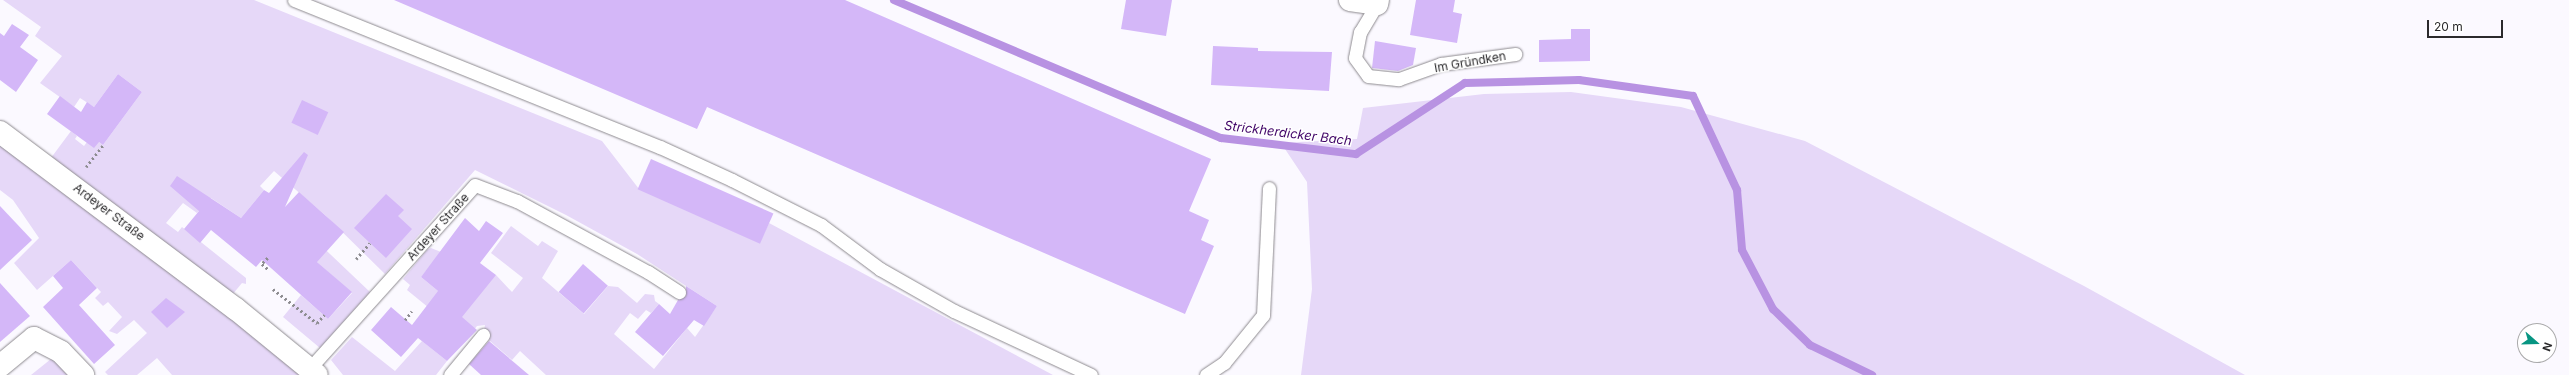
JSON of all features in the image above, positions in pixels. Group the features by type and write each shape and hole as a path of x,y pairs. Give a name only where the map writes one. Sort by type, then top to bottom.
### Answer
{"main road":[{"path":"1350,0 1378,2"},
{"name":"Ardeyer Straße","path":"0,132 236,309 314,371"},
{"path":"0,366 34,338 61,352 83,375"}],"lane":[{"path":"294,0 660,147 732,180 821,225 880,269 954,311 1091,375"},
{"name":"Im Gründken","path":"1378,2 1360,32 1355,58 1368,76 1399,79 1441,64 1515,54"},
{"name":"Ardeyer Straße","path":"314,371 476,185 517,201 648,272 679,292"},
{"path":"1206,375 1224,363 1263,315 1270,188"},
{"path":"450,375 483,335"}],"path":[{"path":"356,259 370,243"},
{"path":"268,258 262,264 268,269"},
{"path":"273,289 317,323 324,315"},
{"path":"405,320 412,311"}],"shaded area":[{"path":"3,0 254,0 602,141 639,189 760,242 769,223 1053,375 546,375 520,351 512,360 483,335 485,325 477,326 467,339 407,290 410,285 403,279 427,250 431,248 441,252 421,277 438,291 496,275 512,292 523,278 491,253 511,226 538,246 542,241 558,251 542,278 584,314 608,286 618,287 637,303 645,294 654,295 655,301 659,304 651,313 646,310 638,319 630,313 614,334 654,369 687,328 695,337 717,306 637,254 566,215 475,170 385,274 325,215 274,171 260,186 264,190 241,218 211,198 197,213 183,203 166,223 178,232 182,227 246,278 246,284 242,283 227,301 317,375 172,375 157,358 137,375 108,375 105,372 147,333 134,320 117,334 109,331 122,317 108,302 103,306 95,298 101,292 71,260 37,290 14,263 39,238 13,200 0,190 0,133 45,166 71,131 77,136 75,139 84,146 87,142 99,142 103,145 142,92 118,74 94,107 80,98 74,107 40,83 62,56 35,36 41,27"},
{"path":"1571,92 1681,107 1805,141 2084,286 2245,375 1301,375 1312,289 1307,182 1281,143 1357,139 1363,108 1484,94"},
{"path":"310,235 370,292 320,348 283,317 301,295 328,319 352,293 300,247"},
{"path":"352,337 395,371 422,341 447,361 436,375 343,375 331,360"},
{"path":"51,359 57,360 76,375 31,375"}],"building":[{"path":"394,0 845,0 1211,159 1189,211 1209,220 1201,240 1214,246 1185,314 707,107 697,129"},
{"path":"1126,0 1172,0 1166,36 1121,29"},
{"path":"1416,0 1455,0 1453,12 1462,14 1457,43 1410,35"},
{"path":"12,24 29,35 20,47 38,60 16,92 0,80 0,33 4,36"},
{"path":"1571,29 1590,29 1590,61 1539,62 1539,40 1571,39"},
{"path":"1375,41 1416,48 1413,65 1398,71 1372,68"},
{"path":"1213,46 1258,48 1258,51 1332,52 1329,91 1211,85"},
{"path":"118,74 142,92 103,145 99,142 94,148 47,114 60,96 81,112 87,102 94,107"},
{"path":"302,100 328,112 318,135 291,123"},
{"path":"304,152 308,155 285,207 299,192 344,232 317,262 352,292 328,319 262,260 256,267 211,230 200,243 184,229 199,211 170,186 177,176 241,218 264,190 269,193"},
{"path":"651,159 773,214 760,244 638,189"},
{"path":"386,194 404,210 398,216 412,229 386,258 354,228"},
{"path":"0,206 32,240 0,270"},
{"path":"465,218 479,231 486,221 503,233 480,263 496,275 462,317 477,330 447,361 418,338 401,357 371,330 391,307 412,325 438,291 421,277"},
{"path":"71,260 97,288 79,305 115,345 94,364 43,307 63,288 53,276"},
{"path":"583,264 608,286 584,314 559,292"},
{"path":"0,283 30,316 0,342"},
{"path":"686,286 717,306 704,326 694,320 663,356 635,332 659,304 670,314 678,300 686,296"},
{"path":"166,298 185,312 167,328 151,312"},
{"path":"489,341 529,375 481,375 469,364"}],"waterway":[{"name":"Strickherdicker Bach","path":"894,0 1221,138 1356,154 1465,83 1579,80 1693,96 1737,190 1742,250 1773,309 1810,345 1872,375"}]}
